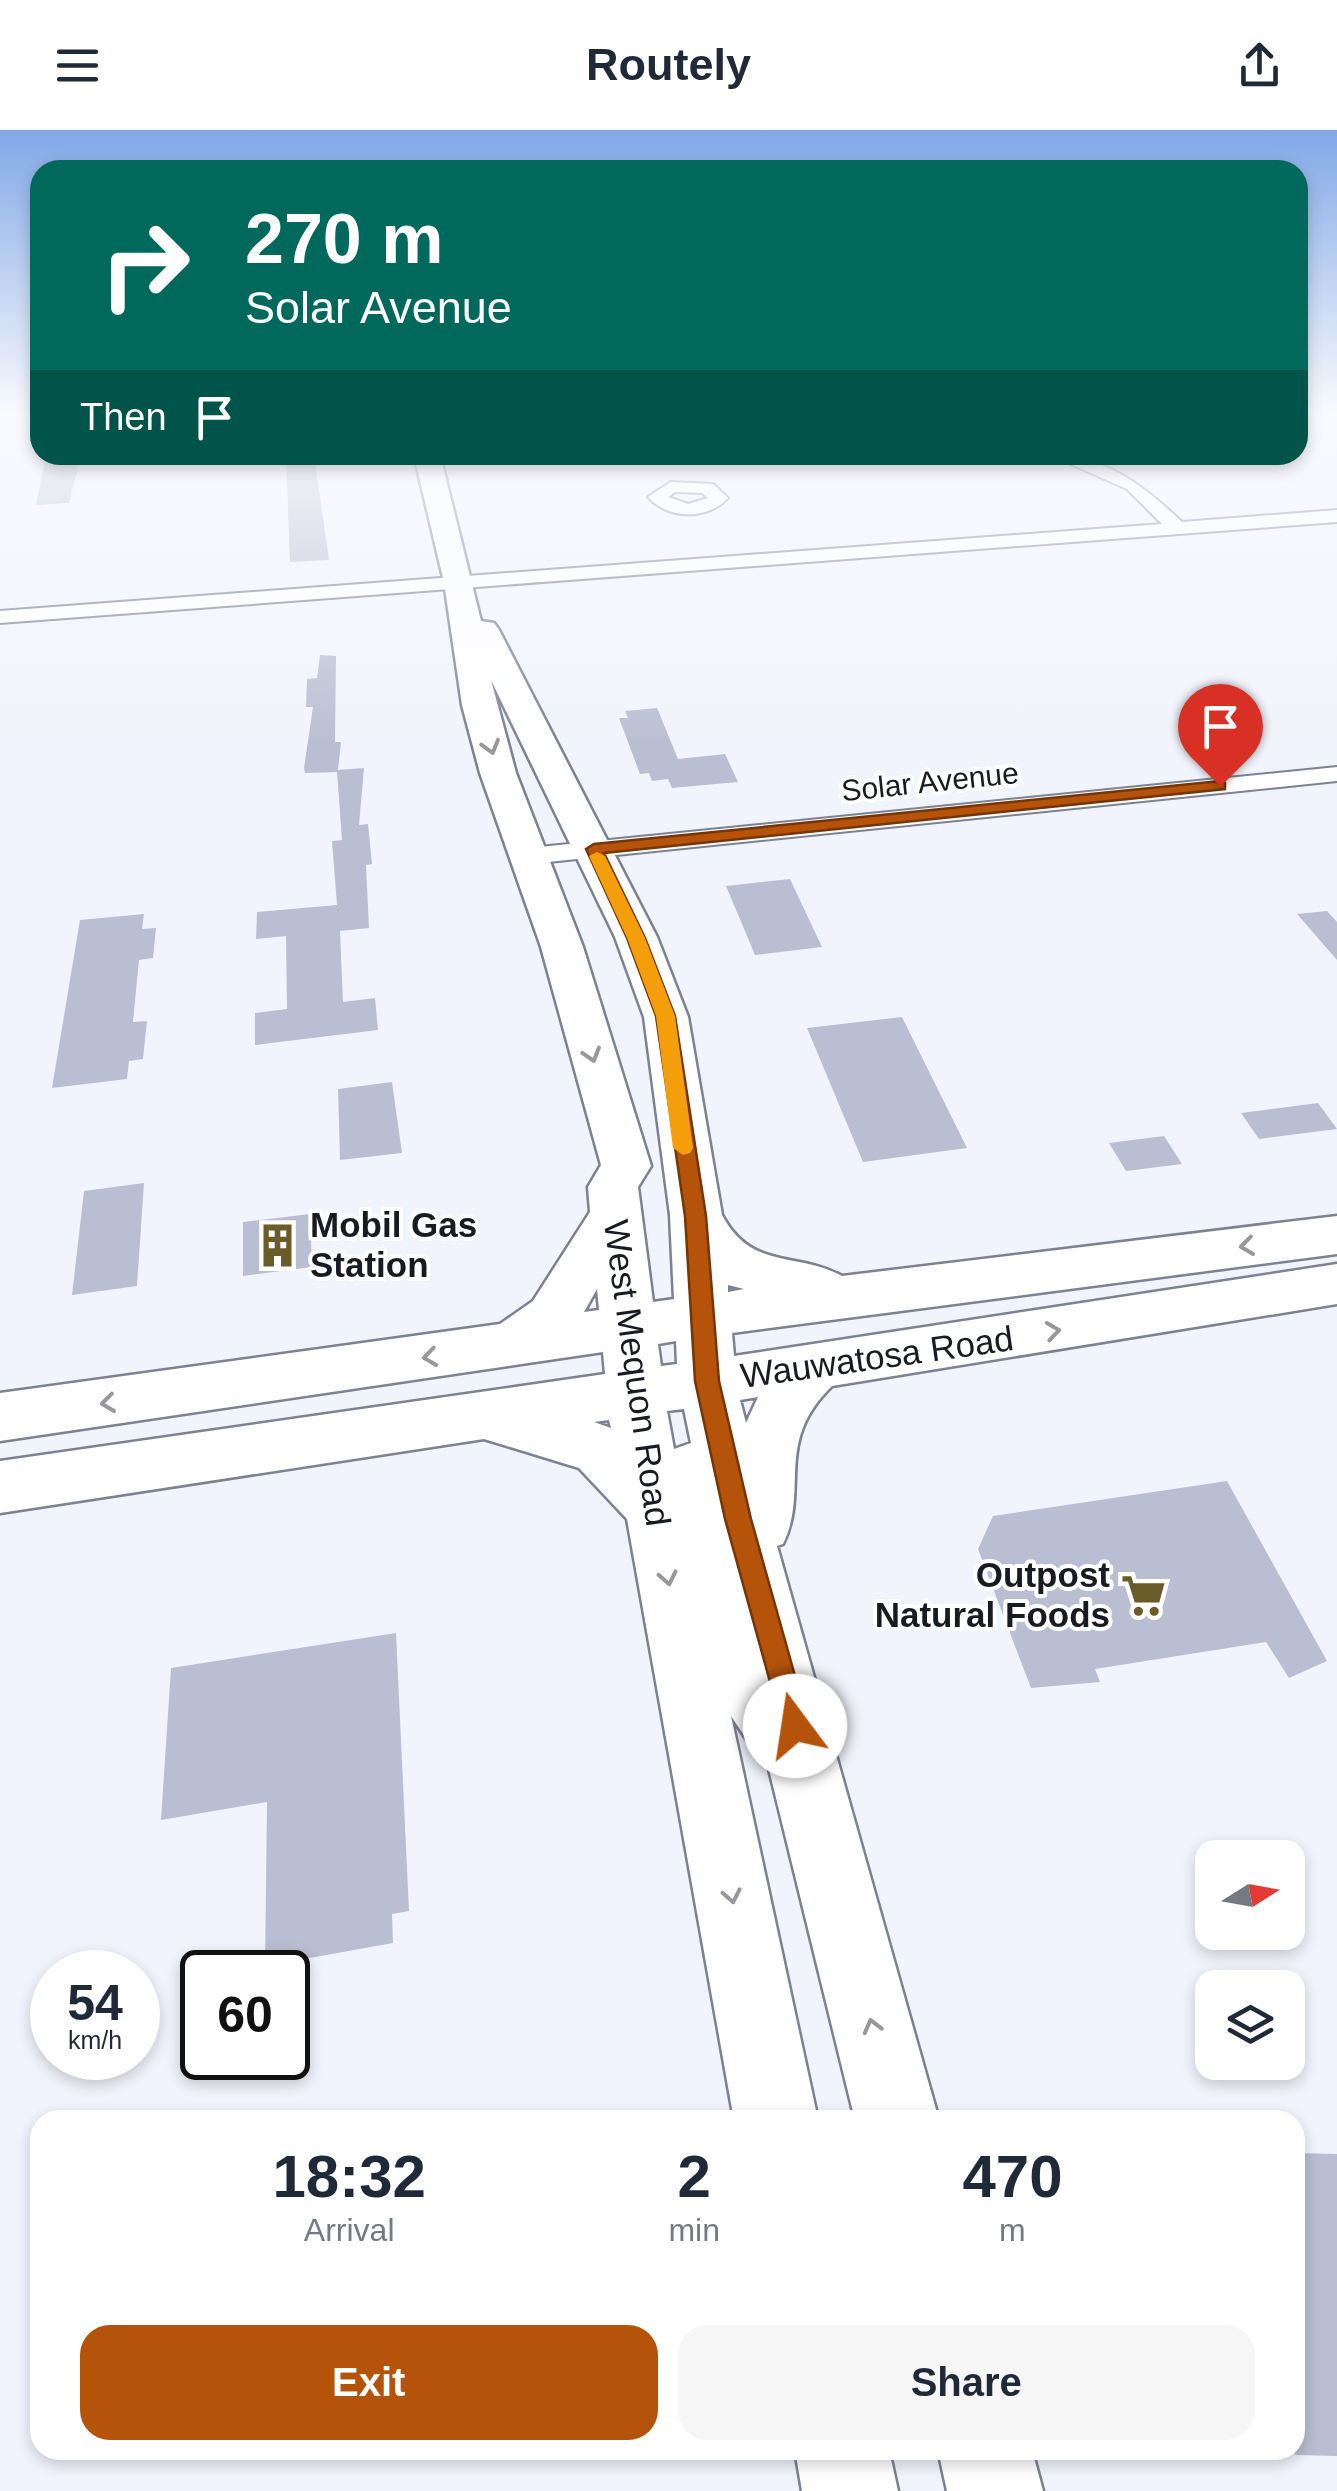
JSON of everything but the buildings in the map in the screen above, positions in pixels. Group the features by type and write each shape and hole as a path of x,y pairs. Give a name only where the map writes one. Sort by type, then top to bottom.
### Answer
{"main road":[{"name":"West Mequon Road","path":"445,526 459,582 479,705 562,947 620,1190 669,1356 738,1519 766,1613 894,2110"},
{"name":"West Mequon Road","path":"459,582 594,849 636,938 666,1016 684,1158 696,1216 669,1356 654,1506 774,2110"},
{"path":"506,1346 553,1316 620,1190 684,1158"},
{"path":"696,1216 706,1238 728,1263 755,1274 850,1295"},
{"name":"Wauwatosa Road","path":"0,1487 469,1416 669,1356 850,1295 1337,1235"},
{"path":"128,1467 271,1421 669,1356 756,1335 934,1307 1068,1268"},
{"name":"Wauwatosa Road","path":"0,1417 506,1346 818,1365 1337,1284"},
{"path":"669,1356 712,1573 742,1674 805,1764"},
{"path":"766,1613 761,1458 790,1394 818,1365"},
{"path":"469,1416 598,1448 654,1506"},
{"path":"844,2460 850,2491"},
{"path":"987,2460 995,2491"}],"street":[{"path":"0,617 459,582 740,553 1202,526"},
{"name":"Solar Avenue","path":"529,856 1337,774"}],"slow traffic":[{"path":"597,856 636,938 666,1016 683,1148"}],"place":[{"name":"Mobil Gas Station","path":"277,1245"},
{"name":"Outpost Natural Foods","path":"1143,1595"}],"route":[{"path":"795,1726 738,1519 707,1381 699,1318 696,1216 684,1158 666,1016 636,938 594,849 1220,786"}]}
